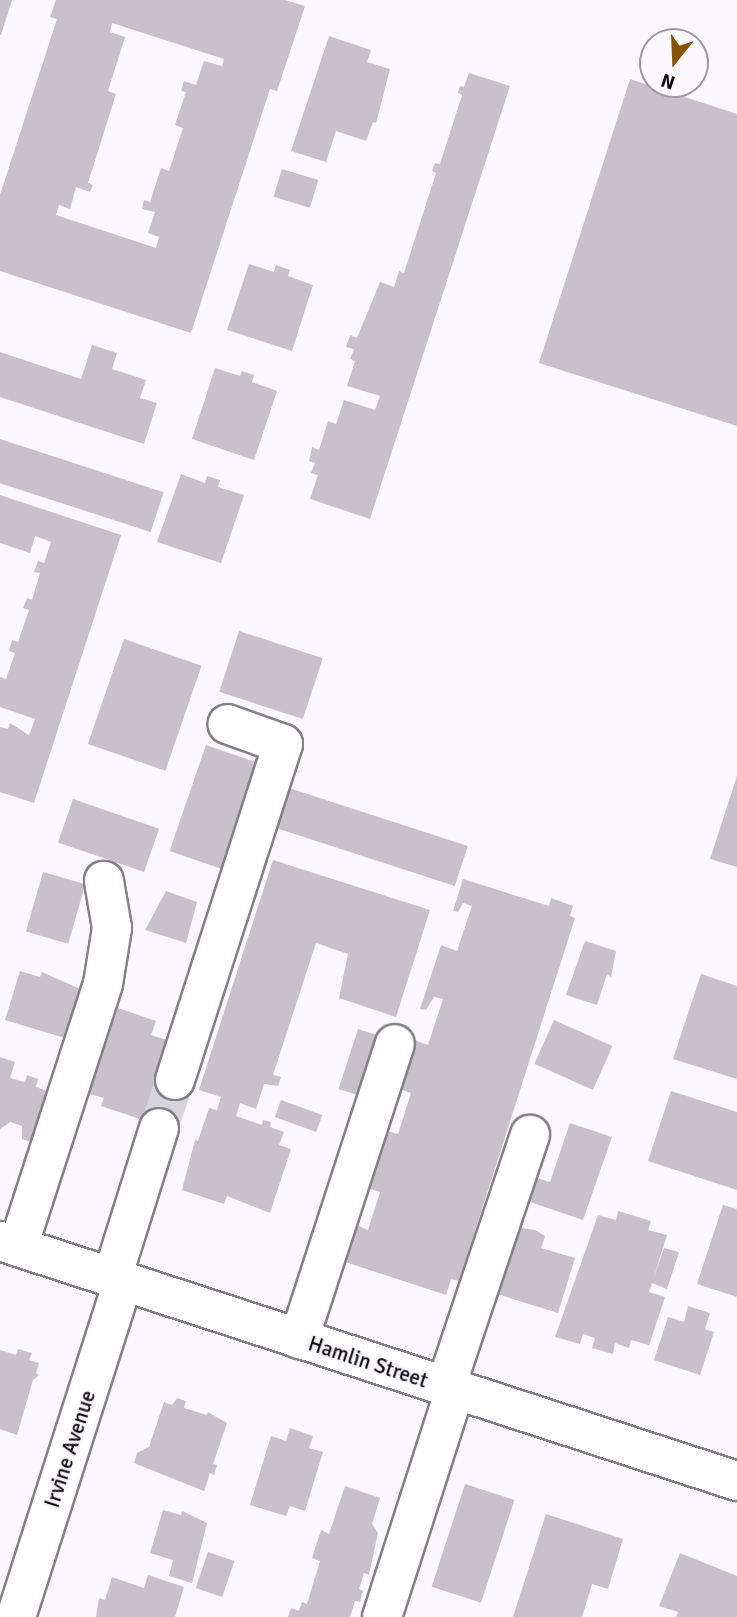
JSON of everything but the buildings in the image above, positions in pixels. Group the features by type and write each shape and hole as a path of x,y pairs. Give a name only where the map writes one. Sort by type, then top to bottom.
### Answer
{"street":[{"path":"175,1080 284,744 227,724"},
{"path":"9,1244 103,984 112,928 104,881"},
{"path":"299,1339 395,1044"},
{"name":"Irvine Avenue","path":"16,1617 118,1280 159,1128"},
{"path":"382,1617 530,1135"},
{"name":"Hamlin Street","path":"9,1244 737,1481"}],"tunnel":[{"path":"159,1128 175,1080"}]}
